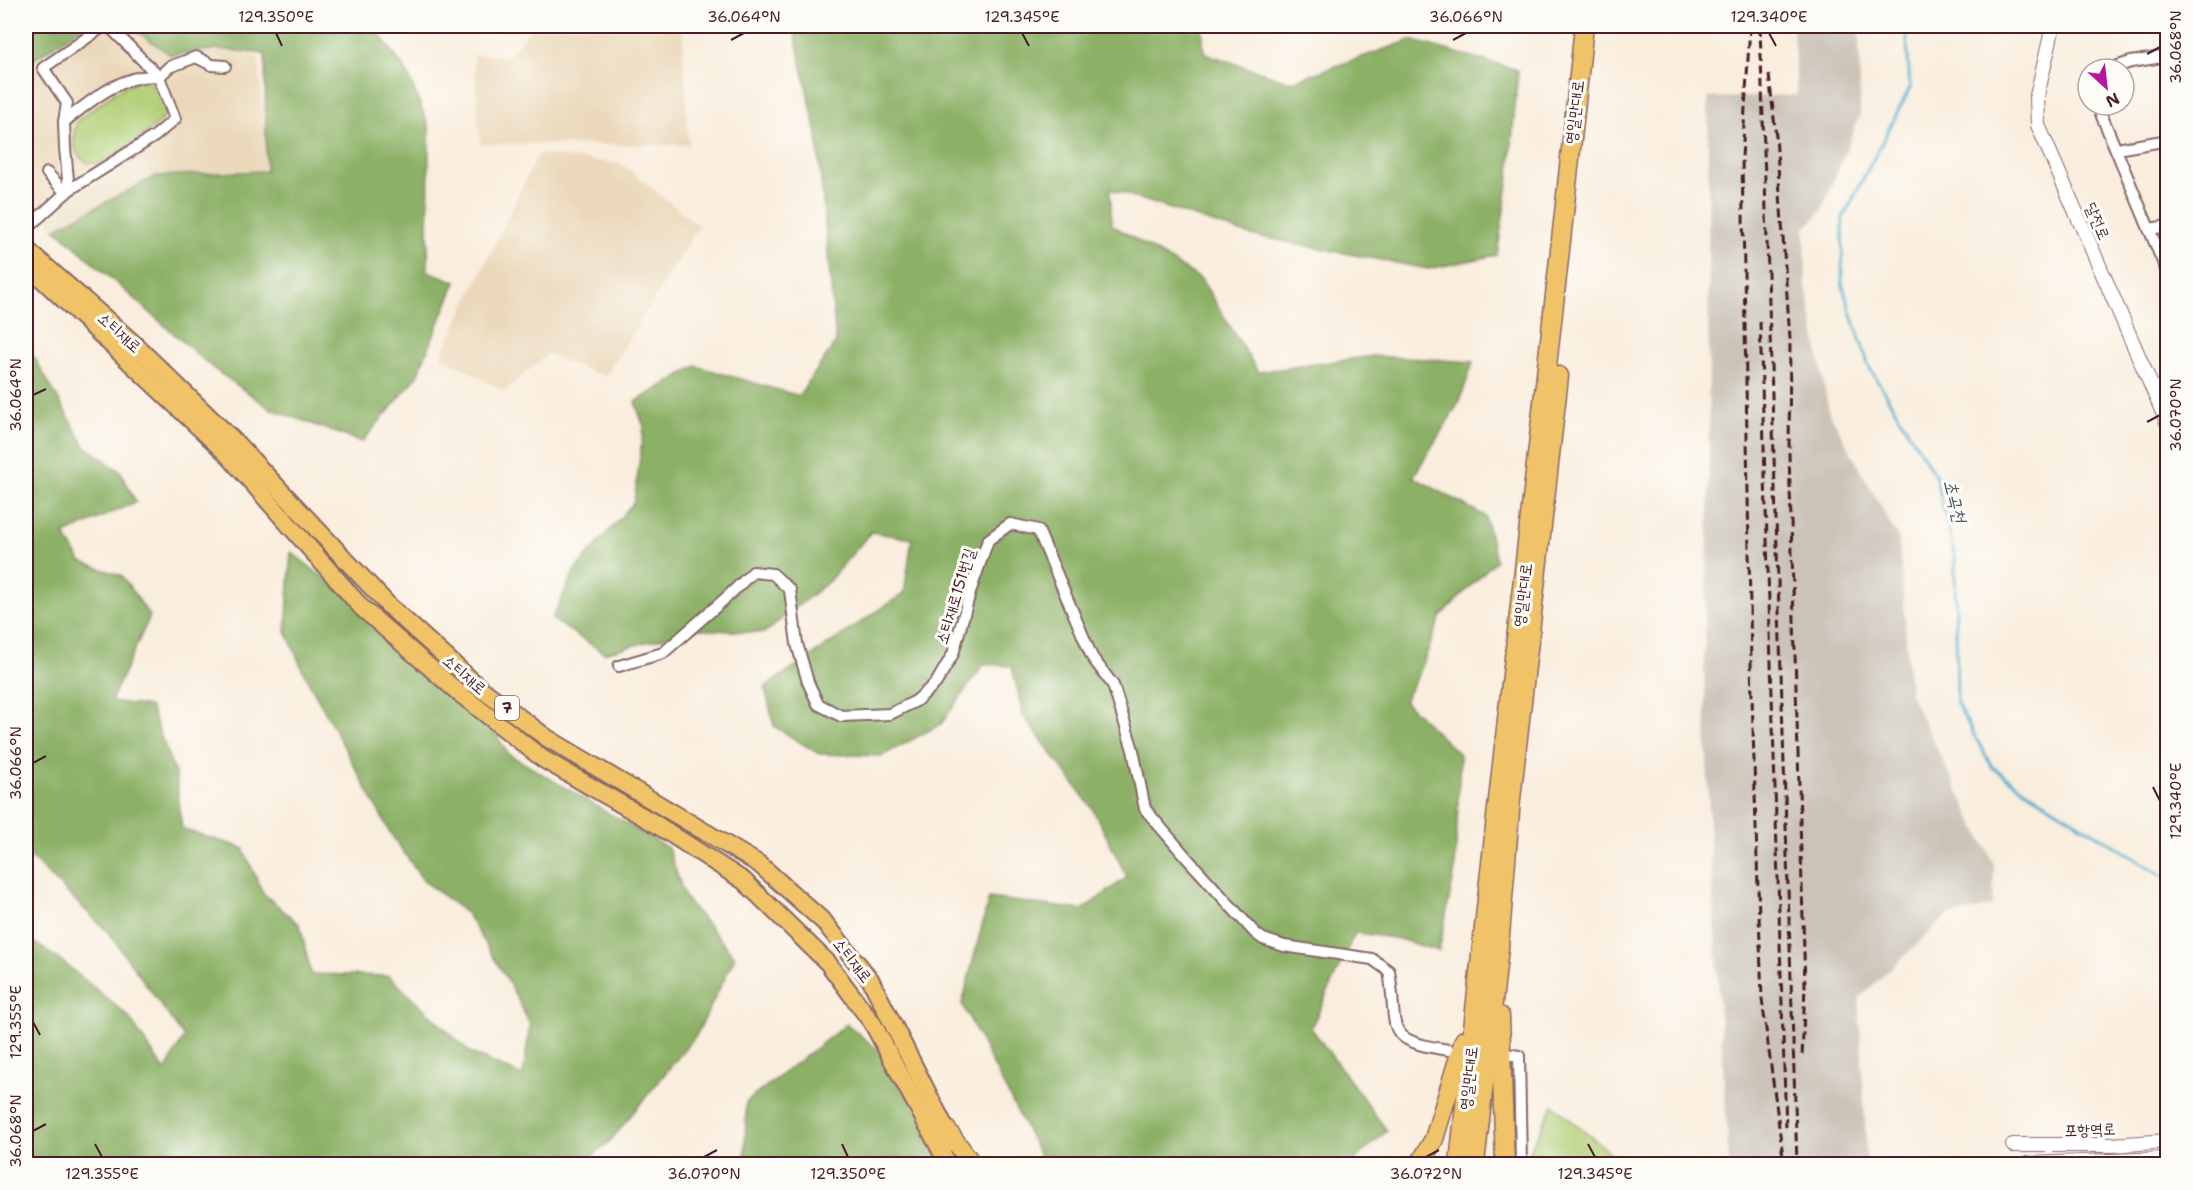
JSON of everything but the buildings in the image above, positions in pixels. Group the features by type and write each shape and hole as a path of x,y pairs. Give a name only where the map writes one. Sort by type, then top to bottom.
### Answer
{"highway":[{"name":"영일만대로","path":"1459,1164 1496,804 1550,353 1584,26"},
{"name":"영일만대로","path":"1475,1164 1511,800 1547,493 1578,180 1596,26"},
{"path":"1498,948 1505,1164"},
{"path":"1420,1164 1434,1139 1478,995"},
{"path":"947,1131 972,1164"}],"main road":[{"name":"소티재로","path":"26,249 130,340 236,442 389,606 480,688 547,738 759,864 824,922 870,979 966,1164"},
{"name":"소티재로","path":"26,264 226,453 362,608 459,693 543,759 654,823 744,881 828,963 873,1024 948,1164"}],"street":[{"path":"67,192 64,122 67,104 43,68 104,26"},
{"path":"26,229 67,192 155,136 175,119 159,77 109,26"},
{"name":"달전로","path":"2054,26 2037,96 2038,125 2168,424"},
{"path":"2136,61 2168,56"},
{"path":"159,77 169,67 196,57 212,65 225,66"},
{"path":"64,122 116,86 146,74 159,77"},
{"path":"2102,117 2168,274"},
{"path":"2117,149 2168,140"},
{"path":"47,173 67,192"},
{"path":"2149,229 2168,226"},
{"name":"소티재로151번길","path":"619,666 663,654 753,572 773,574 790,590 797,644 808,682 818,704 841,716 890,714 916,701 936,683 953,654 971,589 988,540 1010,524 1038,530 1092,657 1113,686 1133,750 1145,809 1186,858 1263,939 1284,946 1372,959 1389,971 1393,995 1394,1026 1406,1040 1422,1046 1449,1050"},
{"path":"1506,1054 1519,1056 1521,1164"},
{"name":"포항역로","path":"2013,1145 2168,1142"},
{"name":"포항역로","path":"2027,1164 2168,1160"}],"shaded area":[{"path":"85,26 129,26 171,55 216,49 259,57 266,172 156,176 55,229 26,199 26,69"},
{"path":"533,26 682,26 689,145 480,144 474,55 507,56"},
{"path":"1793,26 1859,26 1860,115 1821,212 1805,228 1806,285 1829,412 1899,540 1910,694 1994,864 1993,906 1947,916 1859,998 1867,1164 1729,1164 1710,849 1704,661 1709,508 1708,98 1797,95"},
{"path":"538,154 622,164 699,226 605,377 548,354 504,391 441,356"}],"green space":[{"path":"26,26 83,26 26,65"},
{"path":"129,26 373,26 406,70 429,127 428,271 456,282 416,378 362,442 271,409 214,369 55,229 156,176 266,171 265,54 217,49 171,55"},
{"path":"793,26 1202,26 1204,53 1290,82 1411,40 1518,70 1509,178 1497,255 1428,269 1250,235 1110,189 1112,225 1201,279 1258,372 1373,356 1473,362 1460,401 1413,477 1485,516 1496,560 1441,616 1419,674 1404,701 1460,755 1455,870 1439,951 1395,938 1355,933 1311,1028 1387,1131 1350,1164 1044,1164 962,1004 989,898 1082,910 1127,877 1092,808 1023,715 1012,666 984,664 941,724 882,756 819,754 774,726 765,687 904,593 912,539 871,532 828,582 764,633 698,629 604,653 552,619 575,570 634,502 644,427 635,402 696,366 799,396 836,342 817,135"},
{"path":"137,81 146,81 162,89 168,106 163,118 148,132 103,163 93,163 80,157 76,152 74,137 77,121 122,88"},
{"path":"26,343 85,446 120,471 136,502 64,534 81,562 122,576 150,616 111,701 150,707 176,776 182,829 243,848 263,893 300,925 311,974 389,976 471,1053 523,1076 530,1025 510,984 467,914 423,880 391,834 304,673 286,631 291,552 472,695 508,754 668,848 685,898 735,957 697,1034 611,1140 583,1164 26,1164 26,937 63,962 127,1015 165,1071 184,1037 108,932 26,853"},
{"path":"847,1024 883,1054 948,1164 745,1164 746,1102"},
{"path":"1553,1105 1624,1164 1540,1164 1529,1152"}],"waterway":[{"name":"초곡천","path":"1906,26 1910,88 1843,218 1842,284 1869,367 1936,477 1955,557 1957,704 1992,767 2168,879"}],"railway":[{"path":"1750,26 1742,158 1751,663 1762,999 1784,1164"},
{"path":"1760,26 1797,1164"},
{"path":"1769,75 1776,136 1790,339 1789,454 1805,985 1802,1058"},
{"path":"1760,322 1786,1129"}]}
